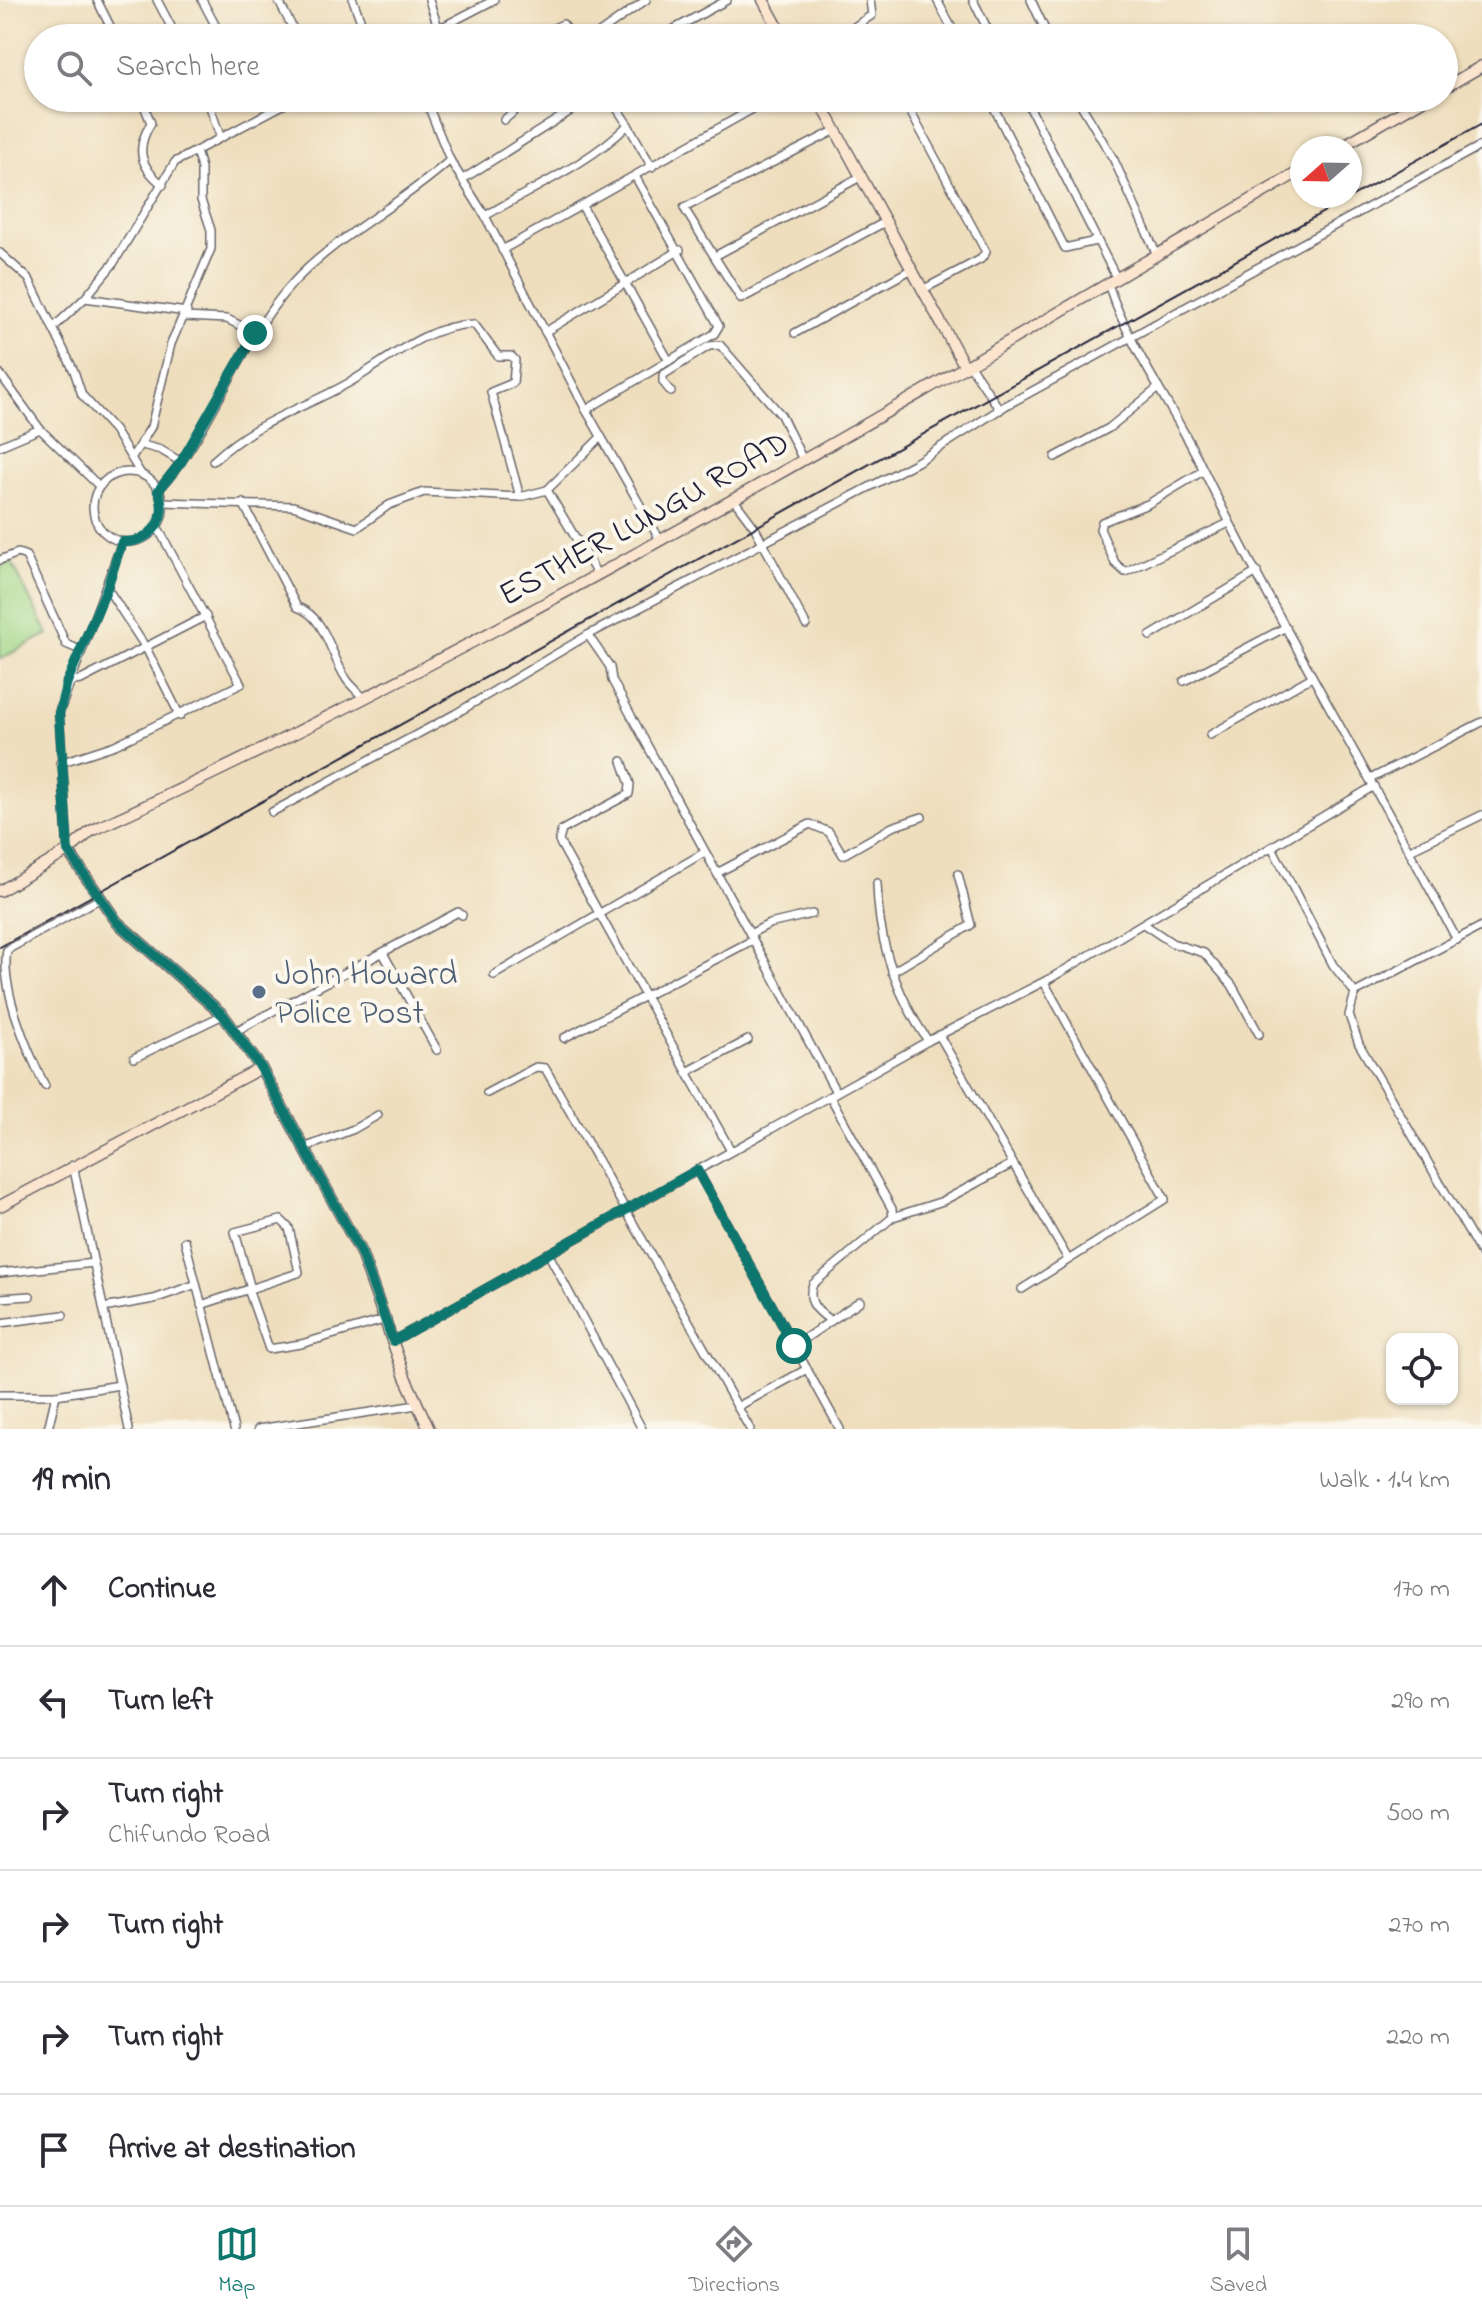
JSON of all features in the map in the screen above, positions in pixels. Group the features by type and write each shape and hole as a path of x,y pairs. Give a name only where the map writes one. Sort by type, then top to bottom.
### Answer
{"street":[{"path":"97,0 109,24"},
{"path":"157,0 170,24"},
{"path":"202,0 215,24"},
{"path":"278,0 291,24"},
{"path":"354,0 362,24"},
{"path":"429,0 437,24"},
{"path":"450,24 494,0"},
{"path":"612,24 646,0"},
{"path":"683,24 727,0"},
{"path":"763,0 776,24"},
{"path":"859,24 872,15 870,0"},
{"path":"937,0 950,24"},
{"path":"973,0 985,24"},
{"path":"1031,0 1042,24"},
{"path":"1458,80 1482,66"},
{"path":"147,112 151,123 142,136 141,157 147,172 163,185"},
{"path":"212,112 220,136"},
{"path":"53,328 85,298 113,264 163,185 168,169 220,136 268,112"},
{"path":"431,112 450,160 485,216 586,410 660,540"},
{"path":"504,120 513,112"},
{"path":"463,179 569,112"},
{"path":"619,112 652,167"},
{"path":"502,250 748,112"},
{"path":"828,112 922,290 967,365 1000,410"},
{"path":"911,112 986,252 981,259 922,290"},
{"path":"996,112 1065,248 1096,241"},
{"path":"1032,112 1096,241 1112,282 1128,339 1158,388 1457,940"},
{"path":"1085,112 1114,160 1157,255"},
{"path":"1360,136 1402,112"},
{"path":"485,216 600,149 628,125"},
{"path":"836,130 684,208 738,298 744,299 887,221"},
{"path":"272,812 455,714 588,635 917,462 1000,410 1482,145"},
{"path":"132,457 151,427 171,344 186,314 212,240 201,200 201,168 196,151"},
{"path":"158,491 181,462 255,333 293,283 416,192 450,160"},
{"path":"586,410 714,334 719,326 680,250 635,176"},
{"path":"715,256 862,176"},
{"name":"ESTHER LUNGU ROAD","path":"0,891 68,851 91,831 260,753 734,500 1290,177"},
{"path":"582,206 669,361"},
{"path":"545,332 680,250"},
{"path":"0,253 29,279 82,395 114,430 141,474 158,491 162,502 157,526 138,541 122,542 109,537 96,521 93,501 99,486 116,473 141,474"},
{"path":"795,333 912,269"},
{"path":"85,298 227,319 255,333"},
{"path":"213,461 256,427 350,382 399,350 453,324 474,324 498,356 511,356 515,360 513,383 491,392 520,497"},
{"path":"671,392 663,375 709,346 720,345 781,415 803,460"},
{"path":"0,374 40,429 99,486"},
{"path":"1055,457 1109,428 1158,388"},
{"path":"0,446 40,429"},
{"path":"162,502 202,506 243,503 293,506 357,528 389,505 424,492 520,497 547,490 601,437"},
{"path":"142,445 161,450 181,462"},
{"path":"1203,471 1148,504 1102,522 1100,529 1115,563 1125,572 1229,523"},
{"path":"547,490 597,574"},
{"path":"734,500 762,543 806,625"},
{"path":"243,503 297,607 308,611 320,626 347,680 364,699"},
{"path":"60,763 102,751 241,684 157,526"},
{"path":"122,542 107,588 67,682 59,713 68,851 117,922 223,1015 261,1068 361,1253 417,1405 429,1429"},
{"path":"0,560 18,553 26,556 66,644 80,650"},
{"path":"1150,636 1257,572"},
{"path":"107,588 146,648 180,716"},
{"path":"67,682 81,680 206,616"},
{"path":"1184,681 1286,627"},
{"path":"588,635 610,667 612,680 752,937 892,1209 893,1217"},
{"path":"1210,735 1312,677"},
{"path":"393,1341 928,1041 1044,982 1145,925 1372,782 1482,722"},
{"path":"622,761 630,784 629,794 558,835 598,914 731,1151"},
{"path":"1410,850 1482,815"},
{"path":"717,873 810,824 829,832 843,855 892,827 922,817"},
{"path":"1272,847 1333,965 1355,993"},
{"path":"494,975 705,852"},
{"path":"892,972 971,925 958,874"},
{"path":"877,883 881,926 892,972 900,994 928,1041"},
{"path":"45,1086 11,1016 2,960 7,950 99,899"},
{"path":"236,1031 458,912 462,915"},
{"path":"564,1038 784,919 812,914"},
{"path":"1145,925 1172,943 1204,953 1232,985 1259,1034"},
{"path":"1482,926 1355,993 1349,1015 1359,1044 1482,1255"},
{"path":"383,953 437,1050"},
{"path":"1022,1289 1165,1199 1044,982"},
{"path":"134,1058 223,1015"},
{"path":"939,1035 1068,1259"},
{"path":"687,1072 748,1040"},
{"path":"487,1093 536,1067 545,1068 750,1429"},
{"path":"0,1206 261,1068"},
{"path":"304,1148 354,1129 378,1115"},
{"path":"831,1321 818,1312 810,1299 813,1284 893,1217 943,1201 1012,1164"},
{"path":"73,1165 129,1429"},
{"path":"697,1170 840,1429"},
{"path":"201,1305 250,1289 299,1272 289,1228 281,1220 235,1232 250,1289 257,1323 269,1349 301,1344 387,1319"},
{"path":"185,1241 234,1429"},
{"path":"548,1253 642,1429"},
{"path":"0,1273 94,1263"},
{"path":"103,1308 154,1299 194,1285"},
{"path":"0,1298 30,1296"},
{"path":"794,1346 860,1301"},
{"path":"0,1323 63,1315"},
{"path":"737,1407 807,1369"},
{"path":"0,1395 56,1395 120,1385"},
{"path":"48,1429 56,1395"},
{"path":"258,1429 417,1405"}],"green space":[{"path":"11,561 48,634 0,659 0,567"}],"railway":[{"path":"0,947 1482,124"}],"place":[{"name":"John Howard Police Post","path":"259,992"}],"route":[{"path":"255,333 181,462 158,491 163,508 157,526 138,541 122,542 107,588 67,682 59,713 68,851 117,922 223,1015 261,1068 361,1253 378,1292 393,1341 697,1170 794,1346"}]}
